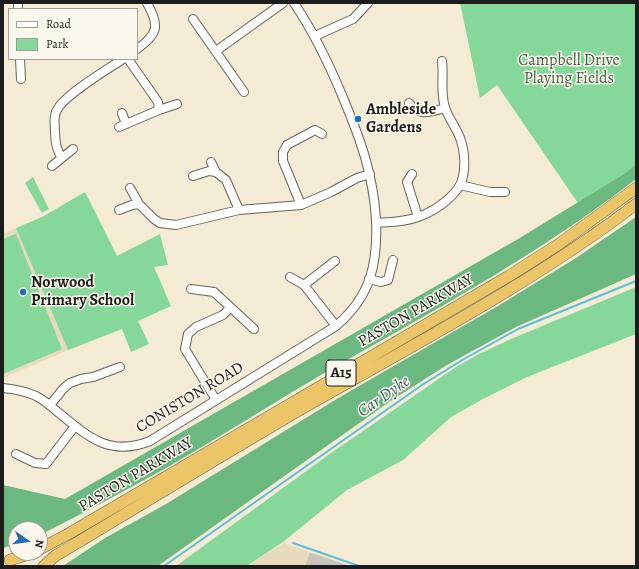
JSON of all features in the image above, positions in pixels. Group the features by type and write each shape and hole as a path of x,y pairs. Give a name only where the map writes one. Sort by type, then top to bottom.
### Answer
{"highway":[{"name":"PASTON PARKWAY","path":"48,544 502,280 559,244 636,188"},
{"name":"PASTON PARKWAY","path":"44,566 55,556 280,422 478,309 545,268 636,204"},
{"path":"7,560 21,566"}],"street":[{"path":"138,48 148,41 155,27 154,15 148,3"},
{"path":"216,51 283,3"},
{"name":"CONISTON ROAD","path":"3,388 28,392 38,397 88,436 106,444 118,446 141,445 150,441 336,326 356,305 374,265 376,222 370,174 360,137 332,71 315,36 294,3"},
{"path":"315,36 352,19 368,3"},
{"path":"193,19 244,92"},
{"path":"20,60 21,79"},
{"path":"62,158 58,153 56,145 54,118 56,110 71,94 122,60"},
{"path":"129,60 158,102 159,110"},
{"path":"376,222 399,221 418,217 433,210 444,202 451,196 460,184 463,174 463,151 460,138 445,108 442,62"},
{"path":"409,103 414,109 424,112 445,108"},
{"path":"122,113 122,126 177,104"},
{"path":"301,205 283,161 284,152 287,144 315,130 322,134"},
{"path":"52,166 73,149"},
{"path":"211,162 216,172"},
{"path":"192,176 209,170 216,172 226,180 239,210"},
{"path":"130,188 139,204 160,223 176,226 239,210 301,205 331,192 357,178 370,174"},
{"path":"412,174 407,182 418,217"},
{"path":"460,184 490,192 505,192"},
{"path":"119,210 139,204"},
{"path":"369,279 381,282 388,280 393,260"},
{"path":"304,285 335,261"},
{"path":"290,277 304,285 336,326"},
{"path":"191,289 214,292 230,308 244,318 254,329"},
{"path":"216,400 184,349 188,334 196,327 223,315 230,308"},
{"path":"50,405 70,383 93,377 120,367"},
{"path":"16,454 35,463 46,464 75,426"}],"shaded area":[{"name":"Norwood Primary School","path":"16,228 68,350 3,378 3,233"},
{"path":"284,543 310,552 305,566 248,566"},
{"path":"310,552 312,553 350,566 305,566"}],"green space":[{"name":"Campbell Drive Playing Fields","path":"460,3 636,3 636,164 624,174 578,203 497,85 480,98"},
{"path":"636,164 636,179 563,232 487,280 331,369 151,477 48,531 48,521 8,521 8,546 3,548 3,485 65,499 518,239 624,174"},
{"path":"33,177 49,209 42,213 25,183"},
{"path":"85,192 117,256 160,234 168,265 154,267 171,306 138,321 149,344 131,352 122,329 68,350 16,228 42,217"},
{"path":"636,217 636,274 516,327 447,365 392,400 158,566 63,566 105,538 166,504 340,397 498,306 576,258"},
{"name":"Norwood Primary School","path":"16,234 62,349 3,374 3,239"},
{"path":"636,287 636,334 527,377 451,417 403,460 347,490 283,542 247,566 176,566 331,453 456,367 511,339"}],"waterway":[{"name":"Car Dyke","path":"164,566 422,385 464,359 518,329 636,281"},
{"path":"293,543 359,566"}],"place":[{"name":"Ambleside Gardens","path":"358,119"},
{"name":"Norwood Primary School","path":"23,292"}]}
